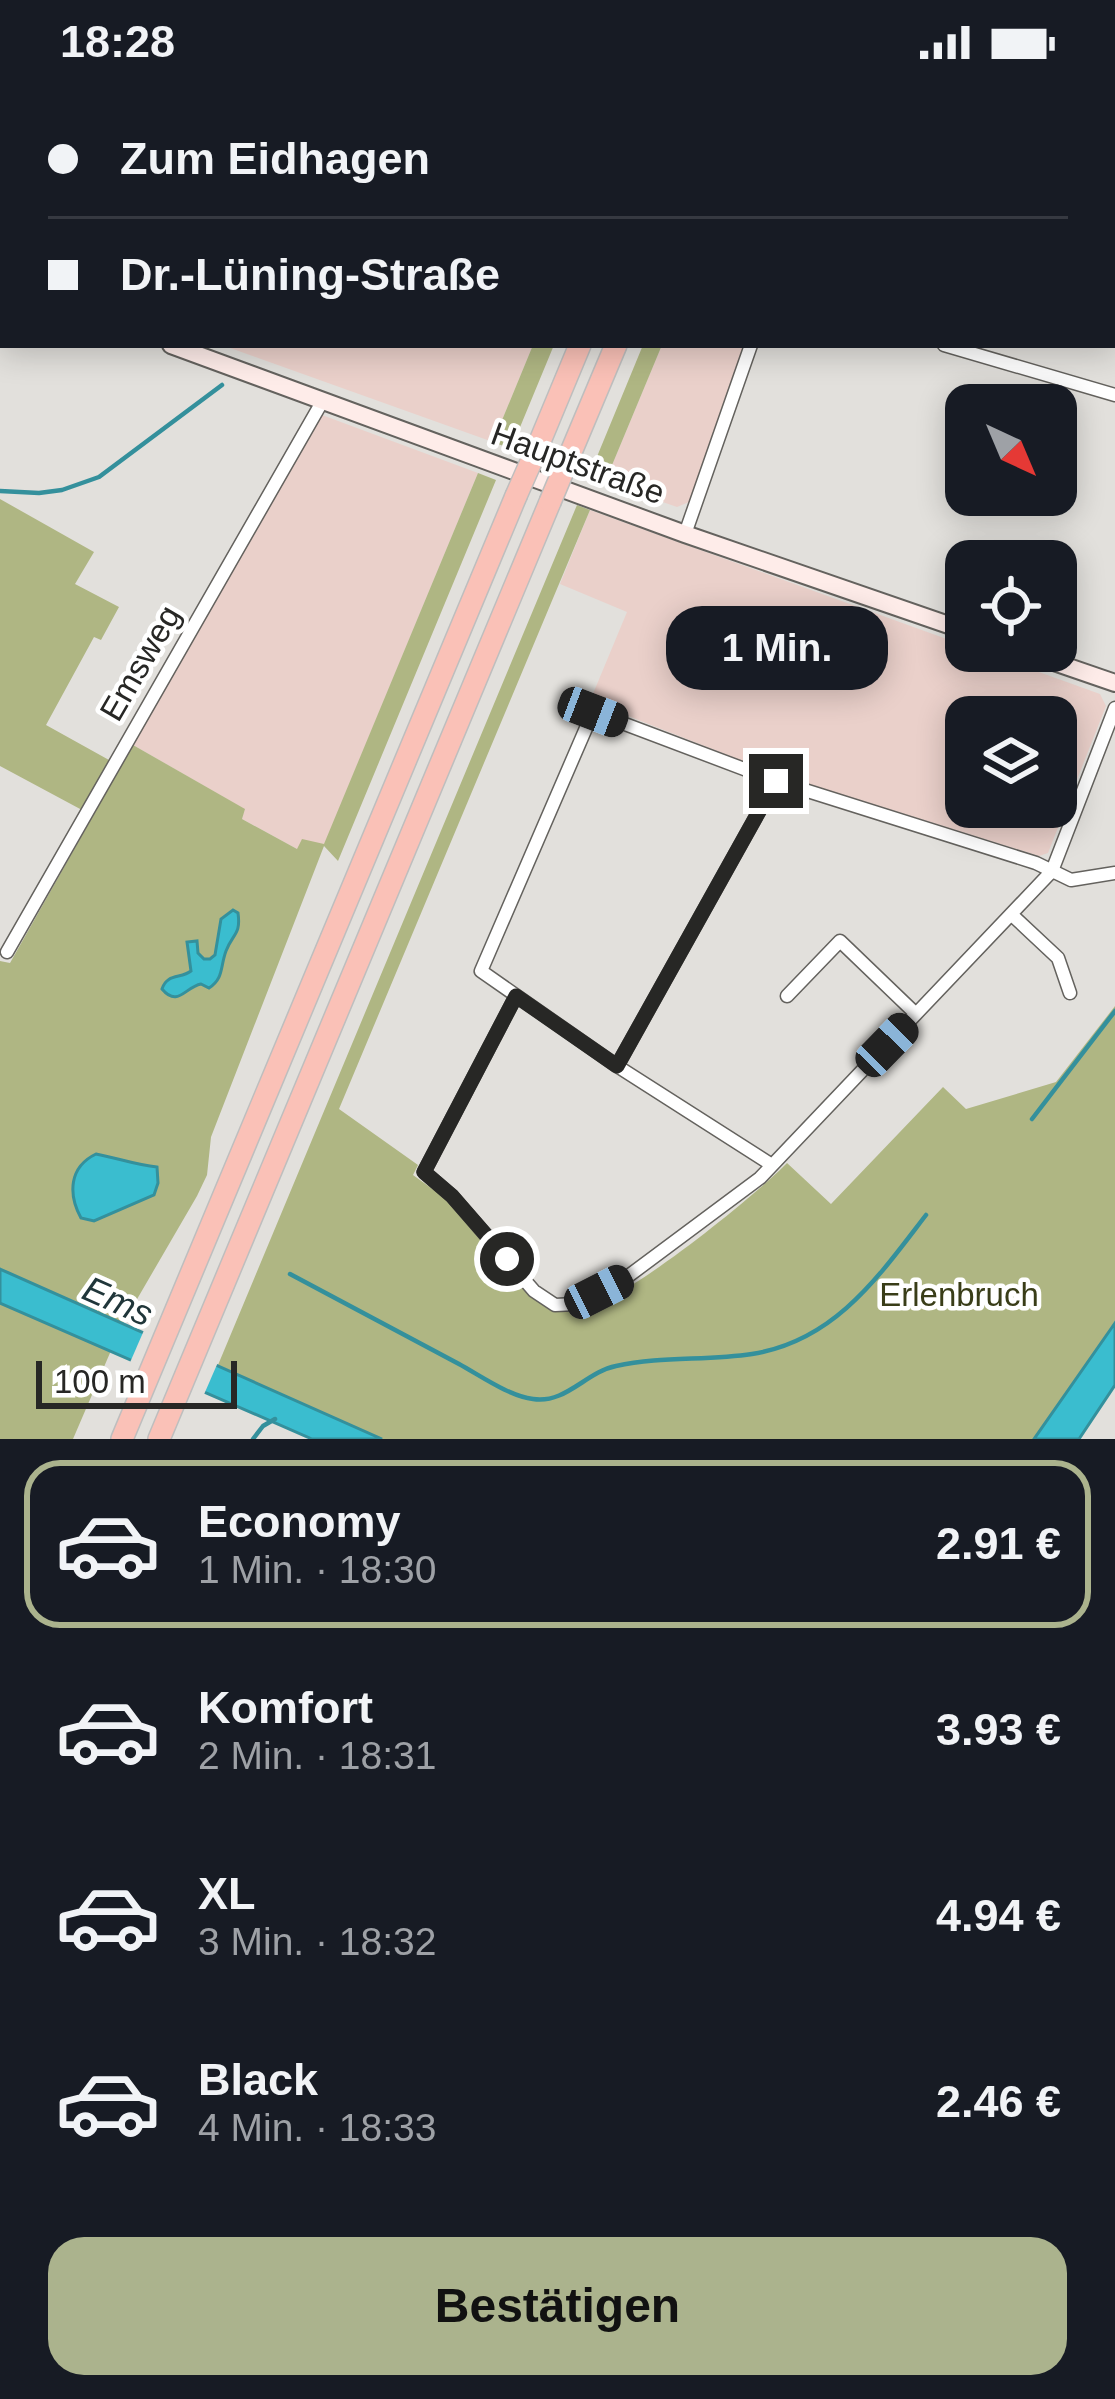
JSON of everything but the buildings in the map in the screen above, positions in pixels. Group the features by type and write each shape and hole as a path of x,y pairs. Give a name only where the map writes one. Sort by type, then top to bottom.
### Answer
{"highway":[{"path":"122,1439 579,348"},
{"path":"163,1430 615,348"}],"street":[{"name":"Hauptstraße","path":"179,348 945,625"},
{"path":"685,534 750,348"},
{"path":"956,348 1115,395"},
{"name":"Emsweg","path":"7,952 322,402"},
{"path":"1077,669 1115,682"},
{"path":"516,996 424,1172 452,1196 534,1291 555,1305 576,1304 623,1280 760,1178 1052,871 1115,708"},
{"path":"772,1165 617,1066 481,971 593,712 776,781 1036,863 1071,880 1115,874"},
{"path":"617,1066 776,781"},
{"path":"1011,914 1058,958 1070,993"},
{"path":"787,996 840,941 916,1015"}],"shaded area":[{"path":"230,348 532,348 493,442"},
{"path":"661,348 743,348 689,502 677,507 605,482"},
{"path":"322,415 478,473 324,845 297,849 242,819 244,809 133,745"},
{"path":"590,510 945,638 945,672 1039,672 1100,694 1106,706 1077,780 1077,696 945,696 945,827 773,773 590,701 627,612 560,584"},
{"path":"949,828 1058,828 1048,853 1039,856"}],"green space":[{"path":"532,348 553,348 511,449 493,442"},
{"path":"642,348 661,348 605,482 589,476"},
{"path":"478,473 496,480 338,861 324,846 211,1137 207,1175 197,1196 122,1325 73,1439 0,1439 0,961 10,963 133,745 245,809 242,819 297,849 302,839 324,844"},
{"path":"0,499 94,552 75,584 119,607 101,640 94,637 46,725 109,760 82,810 0,766"},
{"name":"Erlenbruch","path":"577,505 590,510 339,1109 418,1165 413,1175 449,1201 552,1310 577,1311 600,1303 656,1269 787,1163 831,1204 943,1087 966,1109 1056,1082 1115,1006 1115,1357 1053,1439 351,1439 218,1365"}],"water":[{"path":"233,910 238,913 238,926 217,980 209,988 201,984 177,997 162,989 167,981 191,971 187,942 197,941 204,959 215,955 221,919"},
{"path":"96,1154 157,1167 154,1195 94,1221 81,1218 74,1182 80,1166"},
{"path":"0,1269 382,1439 312,1439 0,1303"},
{"path":"1115,1323 1115,1385 1079,1439 1034,1439"}],"pier":[{"path":"145,1328 219,1360 202,1399 128,1367"}],"waterway":[{"path":"0,491 62,490 99,477 222,385"},
{"path":"1032,1119 1115,1011"},
{"path":"290,1274 505,1390 545,1399 616,1366 752,1354 808,1335 872,1282 926,1215"},
{"path":"253,1439 275,1419"}],"route":[{"path":"507,1259 452,1196 424,1172 516,996 617,1066 776,781"}],"water label":[{"name":"Ems","path":"118,1301"}]}
